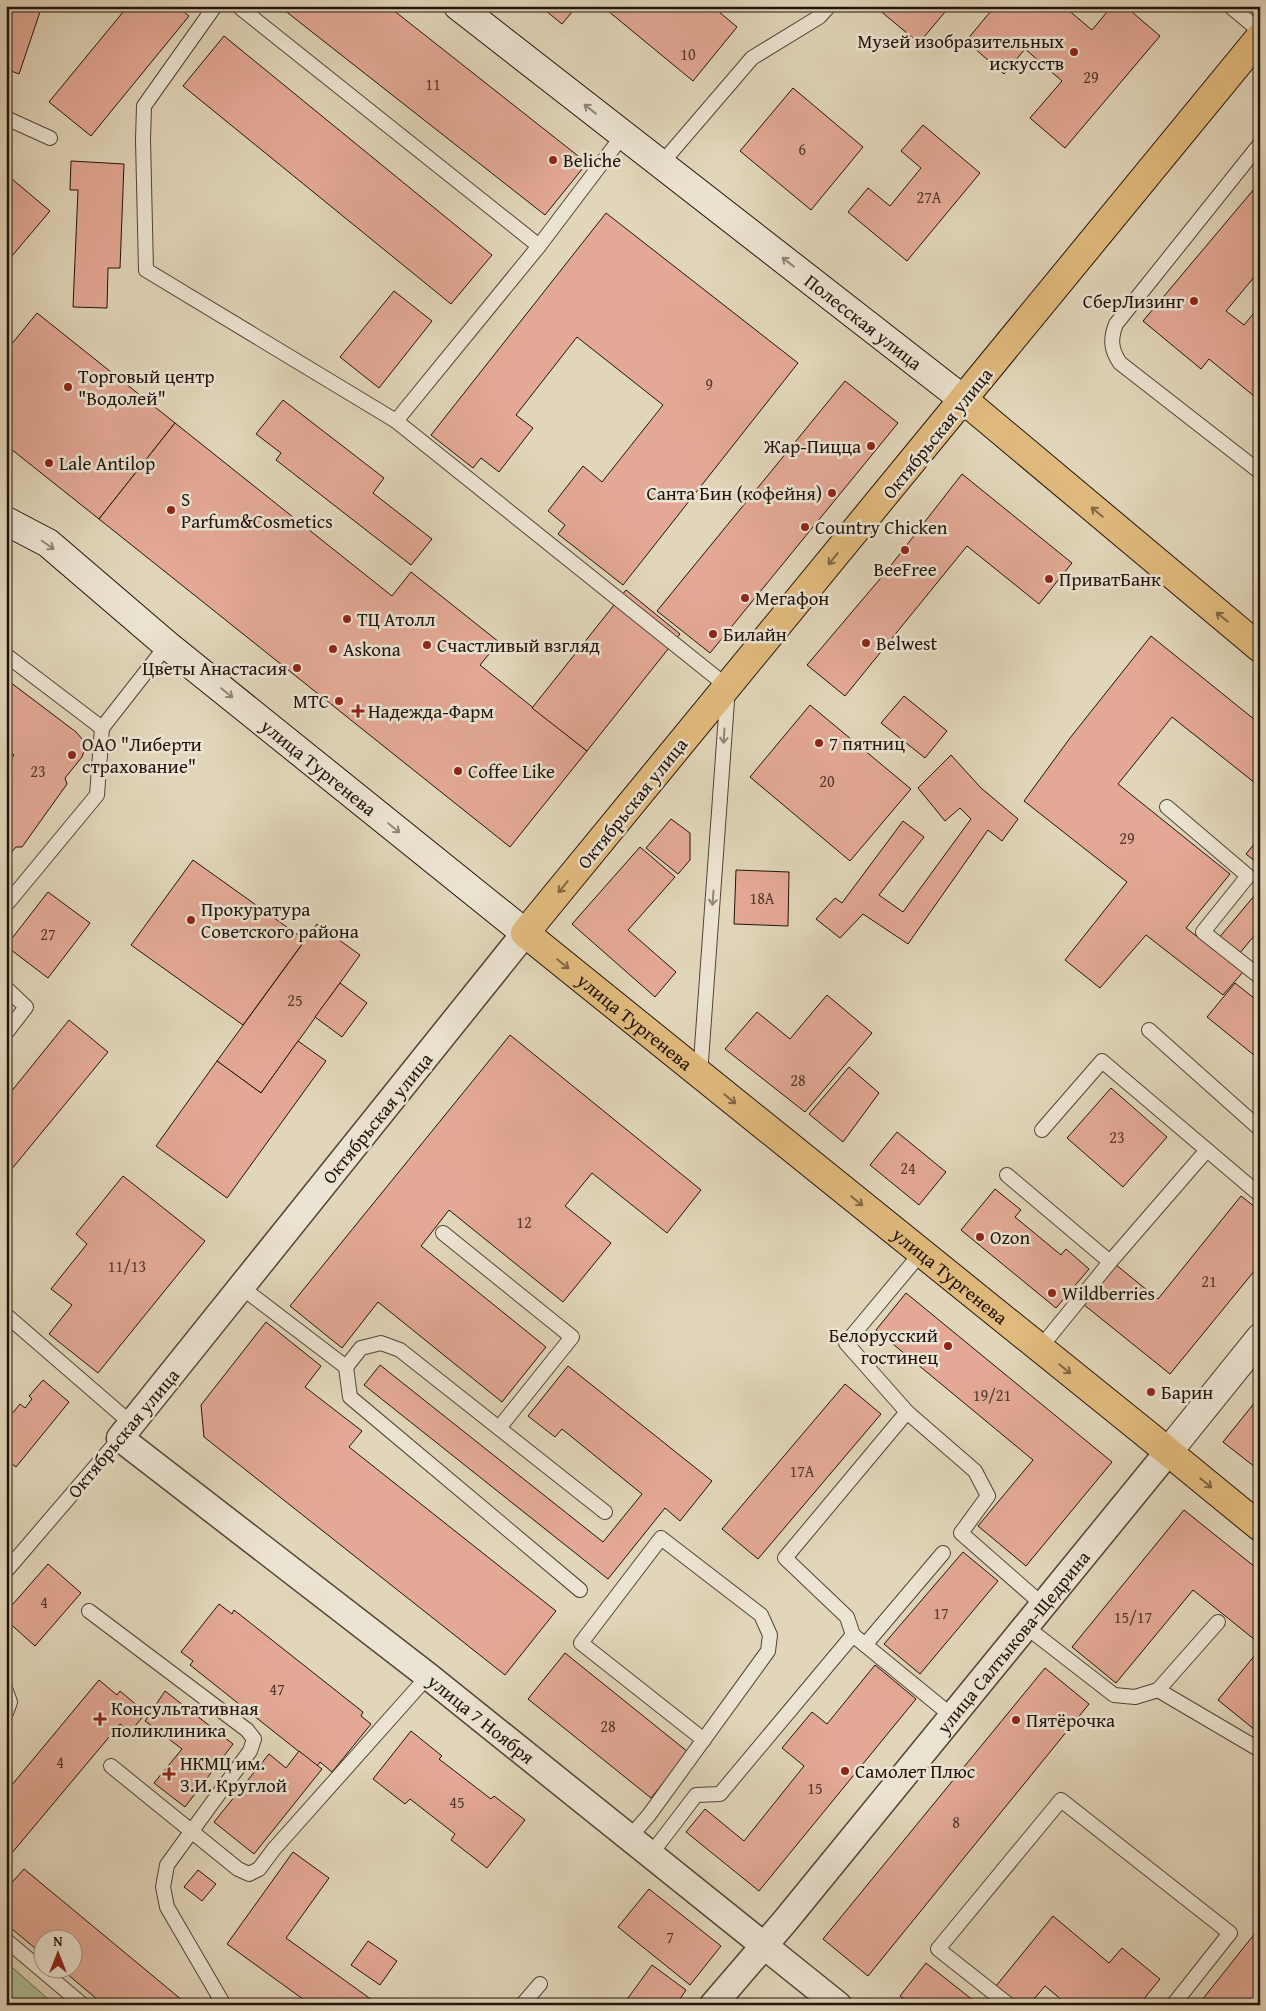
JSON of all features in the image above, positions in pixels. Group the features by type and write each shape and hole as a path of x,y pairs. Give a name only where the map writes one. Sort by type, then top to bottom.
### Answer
{"main road":[{"name":"Полесская улица","path":"458,6 964,400 1260,648"},
{"name":"Октябрьская улица","path":"525,934 1260,37"},
{"name":"улица Тургенева","path":"6,521 48,543 167,645 1260,1527"},
{"name":"улица Салтыкова-Щедрина","path":"1168,1452 1260,1338"}],"street":[{"name":"Октябрьская улица","path":"126,1431 525,934"},
{"name":"улица 7 Ноября","path":"126,1431 428,1676 765,1944 838,2005"},
{"name":"улица Салтыкова-Щедрина","path":"714,2005 1168,1452"}],"lane":[{"path":"215,6 144,106 142,140 146,270 396,422 728,687 700,1075"},
{"path":"238,6 539,246"},
{"path":"661,164 752,58 820,17 829,6"},
{"path":"1230,6 1260,31"},
{"path":"6,118 50,138"},
{"path":"396,422 539,246 624,134"},
{"path":"1260,144 1116,324 1111,335 1114,355 1120,363 1260,472"},
{"path":"6,905 96,795 102,728 167,645"},
{"path":"6,656 102,728"},
{"path":"1167,807 1248,876 1203,932 1260,977"},
{"path":"6,988 26,1007 6,1033"},
{"path":"1148,1030 1260,1129"},
{"path":"1042,1130 1102,1061 1260,1195"},
{"path":"1040,1348 1110,1262 1207,1150"},
{"path":"1007,1175 1110,1262"},
{"path":"443,1233 572,1337 499,1428"},
{"path":"921,1253 846,1343 908,1412 975,1471 988,1496 961,1533 1043,1605"},
{"path":"241,1287 346,1367 350,1397 580,1590"},
{"path":"6,1315 126,1431"},
{"path":"346,1367 361,1348 380,1343 400,1350 605,1512"},
{"path":"908,1412 785,1558 847,1617 853,1635 952,1716"},
{"name":"Октябрьская улица","path":"6,1571 126,1431"},
{"path":"630,1838 650,1815 704,1740 768,1651 770,1635 761,1615 661,1538 581,1643 704,1740"},
{"path":"865,1645 944,1553"},
{"path":"89,1611 247,1730 254,1739 250,1750 167,1865 163,1887 167,1907 224,2005"},
{"path":"1026,1626 1114,1695 1135,1698 1158,1690 1218,1622"},
{"path":"651,1854 696,1795 720,1794 853,1635"},
{"path":"111,1766 238,1869 249,1874 259,1869 274,1849 428,1676"},
{"path":"1158,1690 1260,1750"},
{"path":"6,1691 10,1702 6,1713"},
{"path":"1009,2005 938,1949 1061,1800 1230,1933 1173,2005"},
{"path":"6,1940 82,2005"},
{"path":"522,2005 540,1984"}],"green space":[{"path":"6,1962 55,2005 6,2005"}],"building":[{"path":"6,6 42,6 19,74 6,69"},
{"path":"128,6 176,6 189,16 91,136 49,102"},
{"path":"279,6 388,6 587,163 545,215"},
{"path":"540,6 577,6 562,24"},
{"path":"602,6 712,6 737,27 693,81"},
{"path":"881,6 950,6 919,43 878,9"},
{"path":"995,6 1070,6 1067,9 1092,30 1112,6 1125,6 1160,36 1065,148 1030,118 1062,81 1025,49 1004,74 966,41"},
{"path":"224,36 492,255 451,304 183,86"},
{"path":"793,88 863,147 811,210 740,151"},
{"path":"923,125 980,173 907,261 848,212 868,188 890,206 921,168 901,151"},
{"path":"71,161 124,164 120,268 108,268 107,308 73,307 78,190 70,190"},
{"path":"6,174 50,211 6,263"},
{"path":"1260,182 1260,270 1226,311 1244,325 1260,306 1260,401 1209,359 1201,369 1143,321"},
{"path":"606,213 798,363 623,585 558,534 565,525 548,511 583,466 602,482 663,405 577,337 516,415 533,428 499,472 481,458 473,468 431,435"},
{"path":"394,291 432,321 379,388 340,357"},
{"name":"Торговый центр \"Водолей\"","path":"37,313 175,423 99,519 6,445 6,351"},
{"path":"845,381 898,423 710,653 657,611"},
{"path":"283,400 384,478 373,493 432,539 411,565 276,460 281,453 256,434"},
{"name":"ТЦ Атолл","path":"175,423 392,596 411,572 499,642 480,665 587,751 510,847 99,519"},
{"path":"962,474 1072,563 1039,604 967,546 845,696 807,665 885,573"},
{"path":"626,590 680,634 587,751 532,708"},
{"path":"1151,636 1260,724 1260,787 1172,717 1118,784 1230,874 1186,928 1243,972 1223,995 1146,935 1100,988 1065,960 1127,882 1024,801 1070,738"},
{"path":"6,679 76,732 83,740 85,748 82,757 65,778 67,784 22,847 16,847 6,859 6,764 14,755 6,749"},
{"path":"904,696 947,731 925,758 881,723"},
{"path":"810,705 911,789 850,861 750,777"},
{"path":"951,755 981,788 1018,819 1002,841 988,830 908,944 863,914 840,938 816,919 835,898 842,903 903,821 924,837 879,895 903,912 971,819 960,808 945,821 918,788"},
{"path":"671,819 690,833 690,860 678,874 646,848"},
{"path":"1260,837 1260,865 1246,854"},
{"path":"640,847 675,877 628,930 676,972 655,997 572,924"},
{"path":"193,860 305,940 243,1025 131,945"},
{"path":"736,870 789,872 788,926 734,924"},
{"path":"1260,889 1260,929 1238,955 1218,939"},
{"path":"48,892 90,923 48,978 6,946"},
{"path":"317,924 360,955 261,1093 217,1061"},
{"path":"340,983 367,1003 342,1037 315,1017"},
{"path":"1235,983 1260,1003 1260,1060 1207,1017"},
{"path":"827,995 872,1033 805,1112 725,1049 757,1012 790,1039"},
{"path":"69,1020 108,1052 6,1176 6,1098"},
{"path":"510,1035 701,1190 667,1233 592,1173 565,1206 611,1243 563,1302 449,1210 421,1246 546,1347 502,1402 378,1302 342,1348 290,1306"},
{"path":"298,1041 326,1061 227,1198 156,1146 217,1061 261,1093"},
{"path":"849,1067 879,1093 843,1142 809,1114"},
{"path":"1111,1088 1167,1137 1123,1187 1067,1138"},
{"path":"897,1132 946,1172 919,1205 870,1165"},
{"path":"123,1176 205,1241 98,1373 49,1334 72,1305 51,1289 87,1244 76,1234"},
{"path":"995,1189 1021,1210 1015,1217 1061,1255 1066,1249 1089,1269 1056,1308 961,1230"},
{"path":"1241,1196 1260,1211 1260,1264 1170,1374 1083,1304 1115,1264 1158,1299"},
{"path":"906,1293 1112,1462 1026,1566 978,1526 1033,1460 876,1330"},
{"path":"266,1322 321,1366 305,1387 362,1431 349,1447 556,1611 505,1675 204,1437 201,1405"},
{"path":"380,1365 603,1542 642,1494 562,1429 555,1437 528,1416 568,1366 712,1481 680,1521 665,1508 608,1579 364,1385"},
{"path":"43,1380 69,1402 16,1467 6,1459 6,1421 20,1404 25,1408 32,1399 29,1396"},
{"path":"845,1384 881,1414 758,1559 722,1529"},
{"path":"1260,1396 1260,1471 1223,1442"},
{"path":"1184,1510 1260,1571 1260,1644 1193,1590 1116,1683 1072,1647"},
{"path":"963,1552 998,1581 920,1674 884,1644"},
{"path":"48,1564 81,1593 35,1646 6,1620 6,1612"},
{"path":"219,1604 232,1614 234,1610 363,1712 361,1716 371,1724 332,1772 320,1762 317,1766 190,1665 193,1661 181,1652"},
{"path":"1260,1649 1260,1734 1218,1700"},
{"path":"565,1653 688,1752 651,1798 528,1699"},
{"path":"875,1665 916,1699 759,1891 686,1832 705,1809 744,1841 804,1766 782,1748 812,1712 827,1724"},
{"path":"1045,1668 1089,1704 868,1976 823,1939"},
{"path":"99,1680 117,1695 120,1691 146,1713 130,1732 120,1724 6,1860 6,1792"},
{"path":"165,1691 233,1744 185,1807 154,1783 182,1749 145,1721"},
{"path":"411,1731 442,1756 439,1759 491,1799 494,1796 525,1820 487,1868 451,1840 455,1834 410,1799 405,1804 373,1779"},
{"path":"299,1751 322,1769 254,1854 214,1822 269,1754 286,1768"},
{"path":"293,1852 329,1878 286,1938 372,2000 369,2005 311,2005 227,1944"},
{"path":"24,1869 188,2005 104,2005 72,1978 82,1978 82,1928 32,1928 32,1946 6,1924 6,1889"},
{"path":"198,1870 216,1884 202,1901 184,1887"},
{"path":"649,1889 721,1946 690,1985 618,1927"},
{"path":"1053,1916 1109,1963 1122,1948 1160,1979 1139,2005 1068,2005 1045,1986 1029,2005 1019,2005 996,1986"},
{"path":"1260,1927 1260,2005 1198,2005"},
{"path":"368,1941 397,1961 380,1985 351,1965"},
{"path":"926,1963 979,2005 911,2005 900,1996"},
{"path":"652,1965 686,1990 676,2005 623,2005"}],"place":[{"name":"Музей изобразительных искусств","path":"1074,52"},
{"name":"Beliche","path":"553,160"},
{"name":"СберЛизинг","path":"1194,301"},
{"name":"Торговый центр \"Водолей\"","path":"68,387"},
{"name":"Жар-Пицца","path":"871,446"},
{"name":"Lale Antilop","path":"49,463"},
{"name":"Санта Бин (кофейня)","path":"832,493"},
{"name":"S Parfum&Cosmetics","path":"171,510"},
{"name":"Country Chicken","path":"805,527"},
{"name":"BeeFree","path":"905,550"},
{"name":"ПриватБанк","path":"1049,579"},
{"name":"Мегафон","path":"745,598"},
{"name":"ТЦ Атолл","path":"347,619"},
{"name":"Билайн","path":"713,634"},
{"name":"Belwest","path":"866,643"},
{"name":"Счастливый взгляд","path":"427,645"},
{"name":"Askona","path":"333,649"},
{"name":"Цветы Анастасия","path":"297,668"},
{"name":"МТС","path":"339,701"},
{"name":"Надежда-Фарм","path":"358,711"},
{"name":"7 пятниц","path":"819,743"},
{"name":"ОАО \"Либерти страхование\"","path":"72,755"},
{"name":"Coffee Like","path":"458,771"},
{"name":"Прокуратура Советского района","path":"191,920"},
{"name":"Ozon","path":"980,1237"},
{"name":"Wildberries","path":"1052,1293"},
{"name":"Белорусский гостинец","path":"948,1346"},
{"name":"Барин","path":"1151,1392"},
{"name":"Консультативная поликлиника","path":"100,1719"},
{"name":"Пятёрочка","path":"1016,1720"},
{"name":"Самолет Плюс","path":"845,1771"},
{"name":"НКМЦ им. З.И. Круглой","path":"169,1774"}]}
